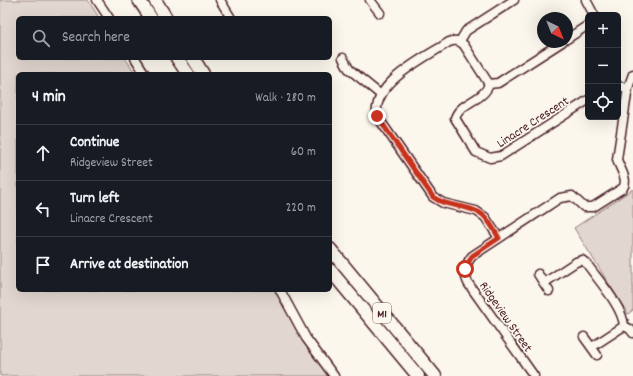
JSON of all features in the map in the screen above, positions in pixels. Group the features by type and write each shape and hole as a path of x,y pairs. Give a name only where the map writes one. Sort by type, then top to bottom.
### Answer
{"highway":[{"path":"139,0 150,16"},
{"path":"155,0 165,16"},
{"path":"178,60 187,72"},
{"path":"194,60 202,72"},
{"name":"M1","path":"332,251 435,376"},
{"name":"M1","path":"332,272 418,376"}],"street":[{"path":"97,0 108,16"},
{"path":"220,0 230,16"},
{"path":"370,0 380,13"},
{"path":"460,41 466,31 514,0"},
{"path":"586,0 592,12"},
{"path":"573,35 585,27"},
{"path":"499,238 481,214 476,211 443,203 429,193 377,116 376,108 381,95 394,78 454,40 460,41 464,45 489,84 498,83 553,48"},
{"path":"343,58 349,69 381,95"},
{"path":"136,60 145,72"},
{"name":"Ridgeview Street","path":"534,376 465,276 467,262 472,256 564,196 572,196 584,206 593,208 623,188 629,179 618,166 617,159 628,88 633,74"},
{"name":"Linacre Crescent","path":"489,84 485,93 461,109 455,118 476,152 490,158 501,156 585,102"},
{"path":"621,87 628,88"},
{"path":"544,283 576,262 582,260 587,264 617,307 623,319 624,326"},
{"path":"538,274 549,291"},
{"path":"281,292 306,338 334,376"},
{"path":"624,326 630,329 633,333"},
{"path":"592,347 624,326"},
{"path":"584,336 597,355"}],"shaded area":[{"path":"0,0 88,0 98,16 16,16 16,60 126,60 135,72 16,72 16,292 278,292 300,334 329,376 0,376"},
{"path":"633,189 633,310 628,314 574,228"}],"route":[{"path":"377,116 414,172 433,197 443,203 476,211 481,214 499,238 472,256 467,262 465,269"}]}
